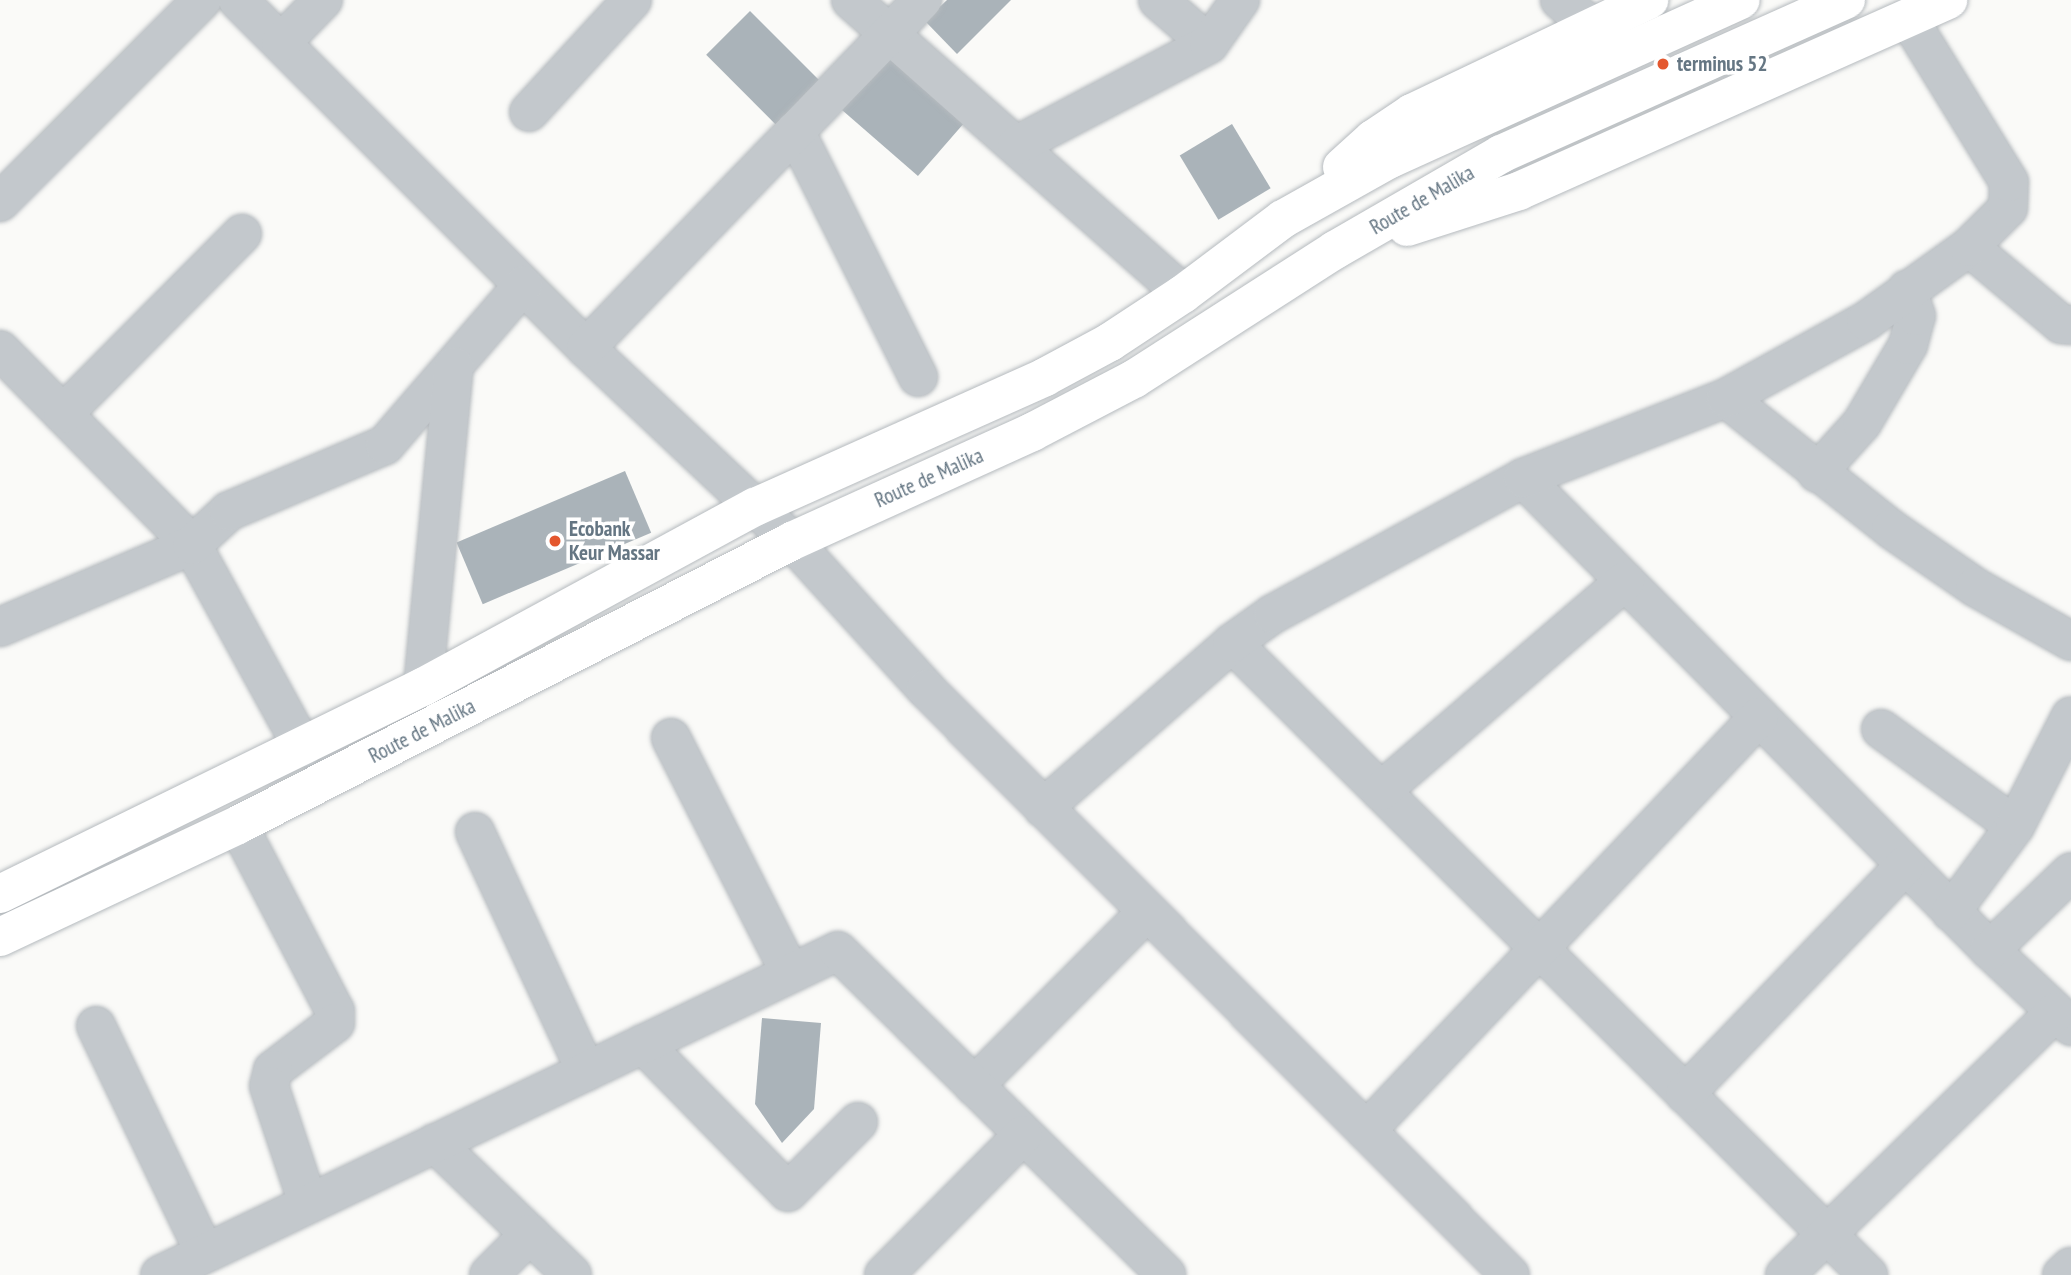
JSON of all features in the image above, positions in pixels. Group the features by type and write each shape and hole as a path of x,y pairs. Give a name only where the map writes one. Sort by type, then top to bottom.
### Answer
{"main road":[{"path":"1283,219 1373,139 1412,113 1649,0"},
{"name":"Route de Malika","path":"0,894 423,687 755,507 1045,377 1110,342 1183,293 1283,219 1390,159 1741,0"},
{"name":"Route de Malika","path":"0,937 238,825 792,541 1032,432 1134,379 1335,250 1501,154 1846,0"},
{"path":"1335,250 1519,191 1948,0"}],"street":[{"path":"0,202 202,0"},
{"path":"238,0 586,348 792,541 926,690 1510,1275"},
{"path":"281,43 323,0"},
{"path":"529,112 632,0"},
{"path":"851,0 1183,293"},
{"path":"586,348 922,0"},
{"path":"1158,0 1209,44"},
{"path":"1017,145 1209,44 1240,0"},
{"path":"1560,0 1591,26"},
{"path":"1043,807 1232,643 1273,614 1522,478 1726,398 1866,321 1969,247 2008,208 2009,183 1908,18"},
{"path":"795,131 918,377"},
{"path":"63,414 243,234"},
{"path":"1969,247 2061,324 2071,325"},
{"path":"0,627 192,545 229,510 385,446 523,285"},
{"path":"1817,473 1862,423 1908,345 1916,316 1907,290"},
{"path":"0,350 192,545 303,748"},
{"path":"423,687 454,366"},
{"path":"1726,398 1817,473 1975,587 2071,641"},
{"path":"1522,478 1951,912 2063,1019 1785,1275"},
{"path":"1381,792 1625,581"},
{"path":"1232,643 1868,1275"},
{"path":"1951,912 2015,826 2071,716"},
{"path":"1366,1131 1759,717"},
{"path":"1881,729 2015,826"},
{"path":"671,738 790,973"},
{"path":"238,825 335,1011 335,1023 273,1070 269,1086 308,1203"},
{"path":"475,832 586,1071"},
{"path":"1685,1094 1905,865"},
{"path":"1990,950 2071,872"},
{"path":"974,1086 1146,913"},
{"path":"160,1275 838,951 1166,1275"},
{"path":"96,1026 205,1253"},
{"path":"643,1044 788,1192 858,1122"},
{"path":"884,1275 1023,1135"},
{"path":"435,1143 572,1275"},
{"path":"489,1275 530,1234"},
{"path":"2062,1275 2071,1267"}],"building":[{"path":"947,0 1011,0 957,54 925,21"},
{"path":"750,11 819,80 775,124 706,55"},
{"path":"888,52 966,120 918,176 839,108"},
{"path":"1232,124 1271,188 1218,220 1180,155"},
{"name":"Ecobank Keur Massar","path":"625,471 651,533 483,604 457,543"},
{"path":"762,1018 821,1023 814,1109 782,1143 755,1104"}],"place":[{"name":"terminus 52","path":"1663,64"},
{"name":"Ecobank Keur Massar","path":"555,541"}]}
